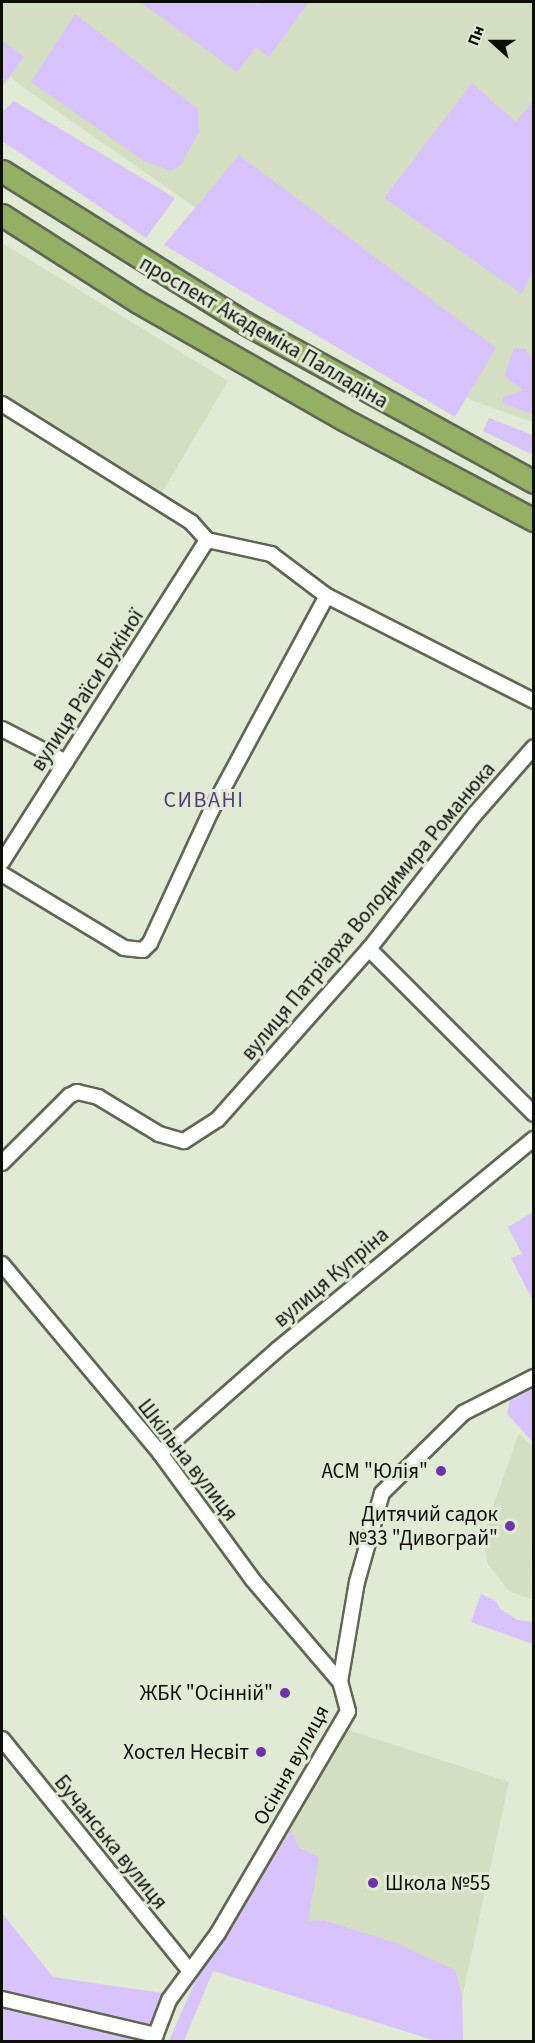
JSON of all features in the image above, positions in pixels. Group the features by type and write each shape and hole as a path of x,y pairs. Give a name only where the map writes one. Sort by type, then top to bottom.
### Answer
{"highway":[{"name":"проспект Академіка Палладіна","path":"2,171 245,323 534,482"},
{"name":"проспект Академіка Палладіна","path":"2,215 138,302 345,420 534,520"}],"street":[{"path":"2,404 191,522 207,540 271,554 327,596 534,701"},
{"name":"вулиця Раїси Букіної","path":"2,861 207,540"},
{"path":"2,874 124,948 143,951 150,943 211,811 327,596"},
{"path":"2,729 66,762"},
{"name":"вулиця Патріарха Володимира Романюка","path":"2,1163 77,1092 98,1098 171,1138 184,1141 195,1137 218,1119 369,949 475,814 534,747"},
{"path":"369,949 534,1114"},
{"name":"вулиця Купріна","path":"160,1453 278,1349 534,1139"},
{"name":"Шкільна вулиця","path":"2,1264 160,1453 254,1580 340,1682"},
{"name":"Осіння вулиця","path":"155,2038 169,2000 218,1933 348,1711 340,1682 357,1582 382,1493 463,1413 534,1377"},
{"name":"Бучанська вулиця","path":"2,1742 189,1970"},
{"path":"2,1999 155,2038"}],"shaded area":[{"path":"2,2 533,2 533,422 473,401 24,88 2,70"},
{"path":"140,2 253,2 259,6 262,2 309,2 269,57 256,47 237,72"},
{"path":"75,14 198,109 199,132 180,166 171,171 144,161 31,82"},
{"path":"2,40 24,57 2,87"},
{"path":"472,83 516,122 533,101 533,270 522,294 384,198"},
{"path":"14,101 175,198 146,238 2,141 2,112"},
{"path":"239,155 496,348 455,417 164,245"},
{"path":"2,243 228,381 161,494 2,397"},
{"path":"514,348 525,349 533,360 533,414 504,404 502,398 523,390 504,376"},
{"path":"489,418 533,435 533,455 483,431"},
{"path":"533,1212 533,1301 511,1258 522,1254 508,1227"},
{"path":"533,1387 533,1442 507,1414 511,1394"},
{"name":"Дитячий садок №33 \"Дивограй\"","path":"519,1433 533,1448 531,1599 509,1591 488,1564 482,1538"},
{"path":"481,1594 496,1601 500,1609 518,1620 533,1622 533,1644 471,1622"},
{"name":"Школа №55","path":"348,1730 509,1782 456,2025 220,1947"},
{"path":"291,1830 299,1848 319,1857 308,1921 323,1920 396,1943 455,1970 462,1996 463,2041 436,2041 213,1971 184,2041 169,2041 194,1984"},
{"path":"2,1913 53,1977 162,1993 146,2041 2,2041"}],"place":[{"name":"АСМ \"Юлія\"","path":"441,1471"},
{"name":"Дитячий садок №33 \"Дивограй\"","path":"510,1526"},
{"name":"ЖБК \"Осінній\"","path":"285,1693"},
{"name":"Хостел Несвіт","path":"261,1752"},
{"name":"Школа №55","path":"373,1883"}],"district":[{"name":"СИВАНІ","path":"204,801"}]}
